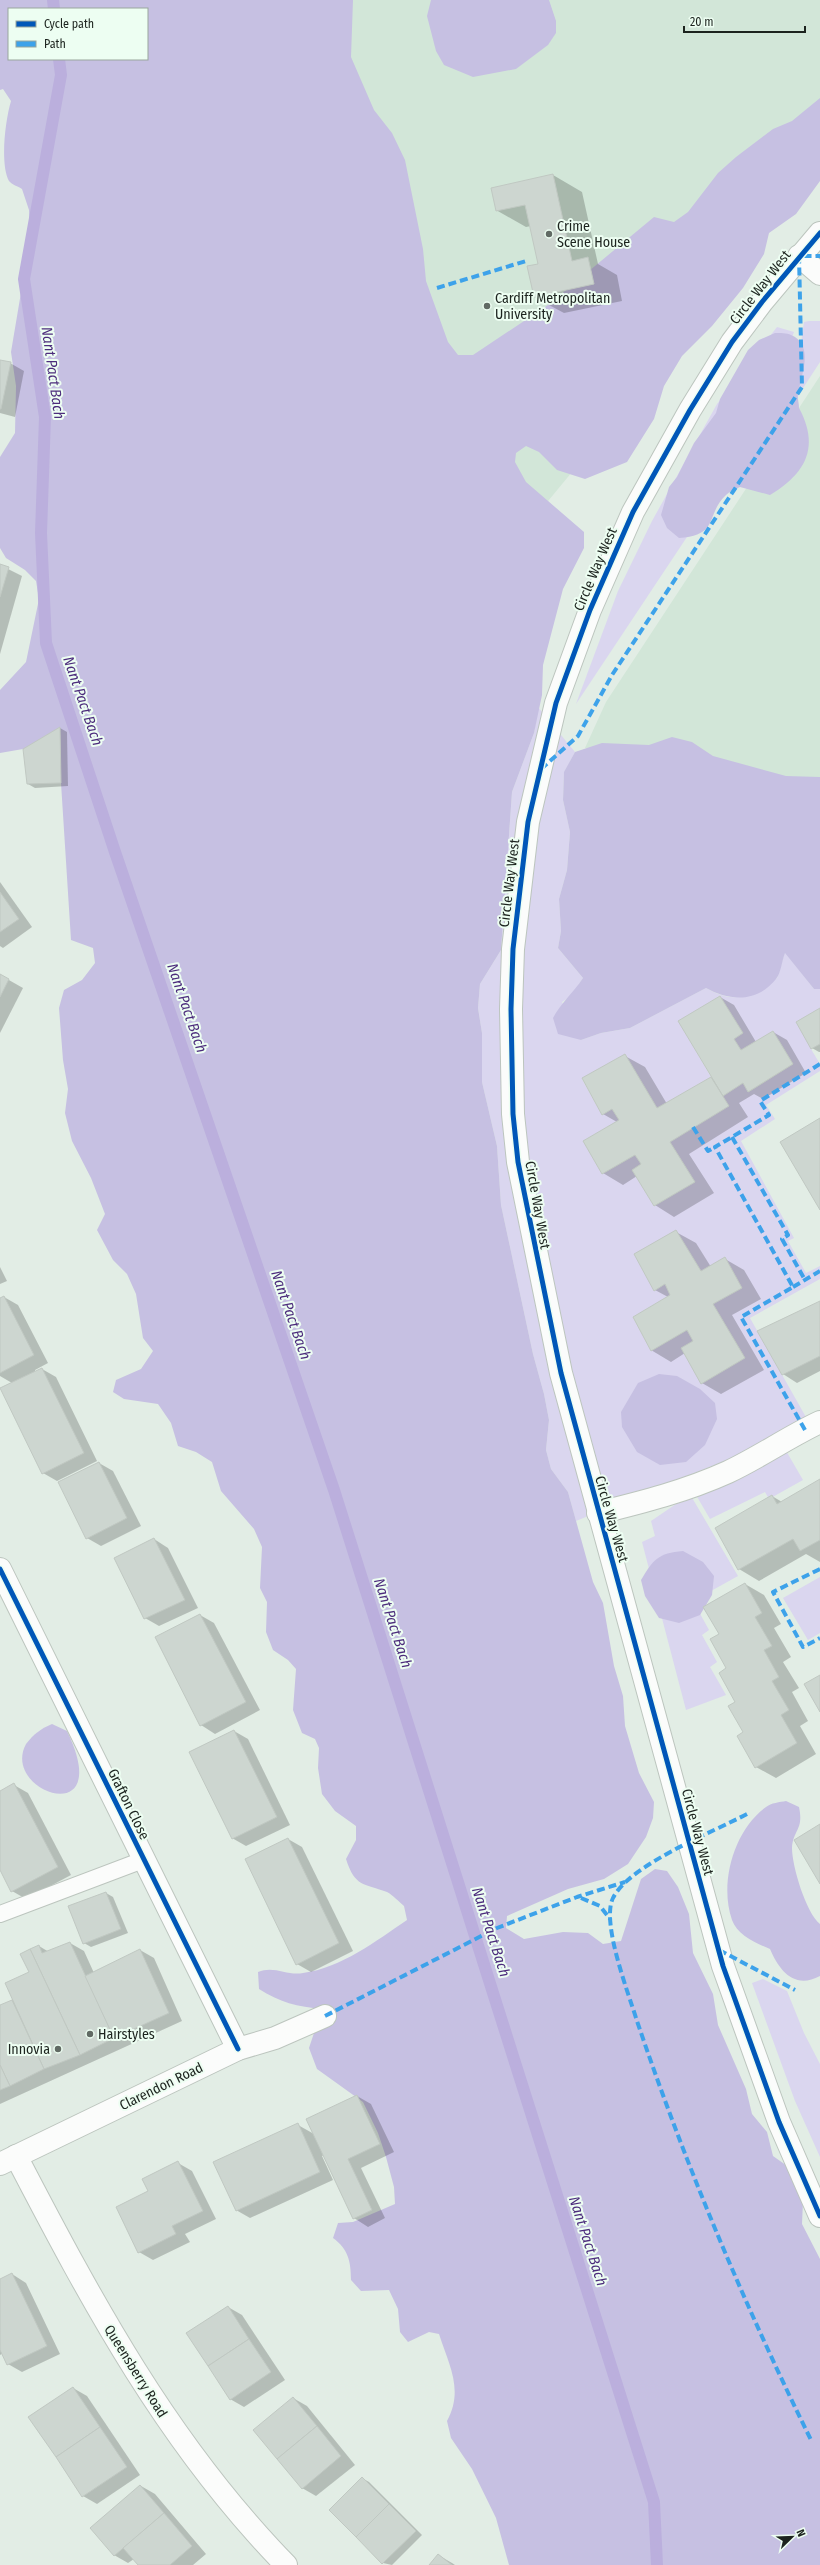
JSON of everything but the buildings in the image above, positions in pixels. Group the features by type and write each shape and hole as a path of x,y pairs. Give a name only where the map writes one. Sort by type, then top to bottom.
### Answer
{"street":[{"name":"Circle Way West","path":"820,233 799,256 732,342 664,454 633,512 593,603 556,703 528,822 513,949 511,1009 514,1114 518,1162 561,1373 598,1513 723,1966 780,2122 820,2216"},
{"path":"799,256 820,274"},
{"path":"598,1513 664,1497 723,1474 820,1422"},
{"name":"Grafton Close","path":"0,1568 143,1860 238,2049"},
{"name":"Clarendon Road","path":"8,2160 238,2049 274,2038 325,2016"},
{"name":"Queensberry Road","path":"8,2160 132,2368 198,2463 264,2543 286,2565"}],"lane":[{"path":"0,1914 143,1860"}],"shaded area":[{"path":"0,0 353,0 351,57 374,110 392,133 405,160 423,249 426,281 448,342 458,355 473,355 548,305 654,217 674,222 688,212 718,173 736,157 773,129 792,121 820,98 820,181 796,214 769,233 764,254 743,288 712,326 682,356 664,386 654,419 627,462 585,479 557,470 539,452 526,446 516,453 515,462 526,482 584,532 584,548 563,589 543,665 542,695 534,733 512,792 501,950 480,984 478,1008 482,1033 482,1082 497,1146 501,1205 533,1354 544,1394 549,1420 546,1450 551,1469 568,1492 593,1582 603,1603 614,1666 623,1696 625,1726 639,1773 654,1802 653,1818 646,1837 628,1864 604,1879 568,1889 507,1916 506,1928 524,1939 563,1932 588,1933 603,1944 621,1941 641,1879 655,1869 667,1871 678,1887 689,1914 693,1953 713,1994 718,2025 746,2089 752,2114 767,2132 773,2156 790,2168 803,2201 802,2224 820,2259 820,2565 509,2565 496,2518 472,2469 451,2438 447,2421 452,2410 455,2388 439,2334 429,2332 408,2342 400,2332 398,2309 389,2290 361,2291 351,2280 348,2256 338,2242 333,2238 338,2223 353,2222 395,2204 394,2187 386,2157 378,2133 363,2102 317,2069 309,2048 322,2009 289,2003 266,1994 259,1989 258,1972 264,1970 275,1970 297,1974 331,1966 358,1952 407,1920 404,1906 387,1892 361,1883 353,1875 349,1868 346,1859 356,1840 356,1826 335,1811 322,1794 318,1768 319,1748 315,1739 302,1733 293,1710 296,1669 288,1660 273,1650 266,1632 267,1602 260,1588 262,1547 254,1529 221,1491 212,1462 196,1452 178,1446 171,1423 158,1404 124,1399 113,1392 116,1380 141,1369 153,1351 143,1338 136,1294 127,1274 113,1260 97,1230 105,1214 91,1178 72,1141 65,1113 68,1089 63,1060 59,1008 64,990 82,980 95,963 93,948 71,940 61,783 23,749 0,753 0,690 26,662 39,599 36,581 25,570 6,558 0,548 0,457 15,433 16,386 11,352 30,239 29,210 22,189 10,182 6,174 4,142 11,101 3,89 0,90"},
{"name":"Cardiff Metropolitan University","path":"290,0 820,0 820,153 591,449 525,529"},
{"path":"431,0 549,0 556,21 556,33 548,45 516,69 473,77 444,65 436,51 427,16"},
{"path":"820,321 820,362 792,405 804,322"},
{"path":"777,327 794,332 758,430 576,704 618,591 652,521 717,404"},
{"path":"775,333 789,334 798,340 803,346 805,353 805,361 798,396 799,408 805,422 808,435 809,447 806,458 801,468 793,478 770,495 740,487 735,489 720,502 710,523 701,533 679,538 667,528 661,515 669,487 677,477 694,443 716,413 720,399 748,350 759,340"},
{"path":"820,376 820,797 585,748 606,702"},
{"path":"538,707 575,752 564,773 563,800 570,832 567,870 559,899 561,931 558,948 583,978 571,996 562,1002 581,1040 601,1033 630,1028 706,988 717,993 735,997 750,993 777,978 785,952 814,989 820,989 820,1008 811,1049 820,1064 820,1071 766,1105 775,1119 741,1141 794,1238 788,1241 806,1273 820,1266 820,1279 750,1318 811,1426 576,1521 568,1492 551,1469 546,1450 549,1420 544,1394 533,1354 501,1205 497,1146 482,1082 482,1033 478,1008 480,984 501,950 512,792 534,733","holes":["720,996 742,1033 734,1039 741,1050 773,1031 793,1064 749,1092 743,1083 723,1096 670,1142 694,1182 654,1206 632,1170 641,1164 635,1155 602,1174 583,1141 619,1120 612,1109 602,1115 582,1079 625,1055 657,1108 711,1077 679,1022","676,1231 701,1271 713,1304 745,1358 681,1348 693,1341 687,1330 651,1351 633,1317 670,1295 665,1284 654,1290"]},
{"path":"672,737 692,742 713,756 786,776 820,777 820,989 814,989 785,953 776,979 768,987 752,996 733,997 706,988 630,1028 601,1033 581,1040 558,1034 553,1018 583,978 558,948 561,931 559,899 567,870 570,832 563,800 564,772 575,752 602,743 649,745"},
{"path":"659,1374 677,1376 700,1389 715,1403 717,1419 705,1445 686,1462 660,1465 637,1452 622,1427 621,1412 638,1383"},
{"path":"785,1449 803,1480 769,1499 765,1492 710,1519 696,1495"},
{"path":"691,1496 738,1576 693,1601 709,1630 702,1635 717,1662 710,1667 726,1695 686,1710 642,1542 655,1536 651,1521 679,1502"},
{"path":"683,1551 703,1562 714,1576 712,1595 700,1615 679,1623 659,1618 645,1596 641,1580 649,1567 657,1559 668,1554"},
{"path":"820,1577 820,1633 808,1640 783,1598"},
{"path":"52,1724 67,1731 78,1763 78,1782 69,1792 55,1793 40,1788 28,1776 22,1761 26,1744 38,1732"},
{"path":"786,1801 799,1807 800,1821 794,1837 792,1848 794,1866 805,1900 820,1924 820,1976 811,1980 802,1981 789,1976 778,1964 770,1949 753,1941 738,1930 732,1920 728,1905 727,1890 732,1858 745,1829 766,1807"},
{"path":"763,1979 787,1991 804,2033 820,2064 820,2157 795,2101 752,1983"}],"waterway":[{"name":"Nant Pact Bach","path":"53,0 54,8"},
{"name":"Nant Pact Bach","path":"59,60 61,75 24,279 45,417 41,533 46,643 115,852 334,1490 654,2502 657,2565"}],"marked path":[{"path":"541,769 578,736 612,675 802,387 799,256 820,256"},
{"path":"437,288 526,261"},
{"path":"805,1430 741,1317 793,1287 715,1147 769,1115 760,1101 820,1064"},
{"path":"693,1127 708,1151 715,1147"},
{"path":"732,1137 788,1235 782,1239 805,1280"},
{"path":"793,1287 820,1271"},
{"path":"820,1569 773,1592 803,1647 820,1638"},
{"path":"747,1814 673,1850 636,1873 622,1886 613,1898 610,1909 610,1923 617,1957 636,2018 695,2180 739,2286 812,2442"},
{"path":"325,2016 497,1928 577,1897 625,1882"},
{"path":"581,1898 600,1906 610,1919"},
{"path":"719,1950 795,1990"}],"cycle path":[{"path":"820,233 762,302 732,342 690,410 633,512 590,610 556,703 528,822 513,949 511,1009 513,1114 518,1162 561,1373 723,1966 779,2122 820,2216"},
{"path":"0,1569 238,2049"}],"place":[{"name":"Crime Scene House","path":"549,234"},
{"name":"Cardiff Metropolitan University","path":"487,306"},
{"name":"Hairstyles","path":"90,2034"},
{"name":"Innovia","path":"58,2049"}]}
